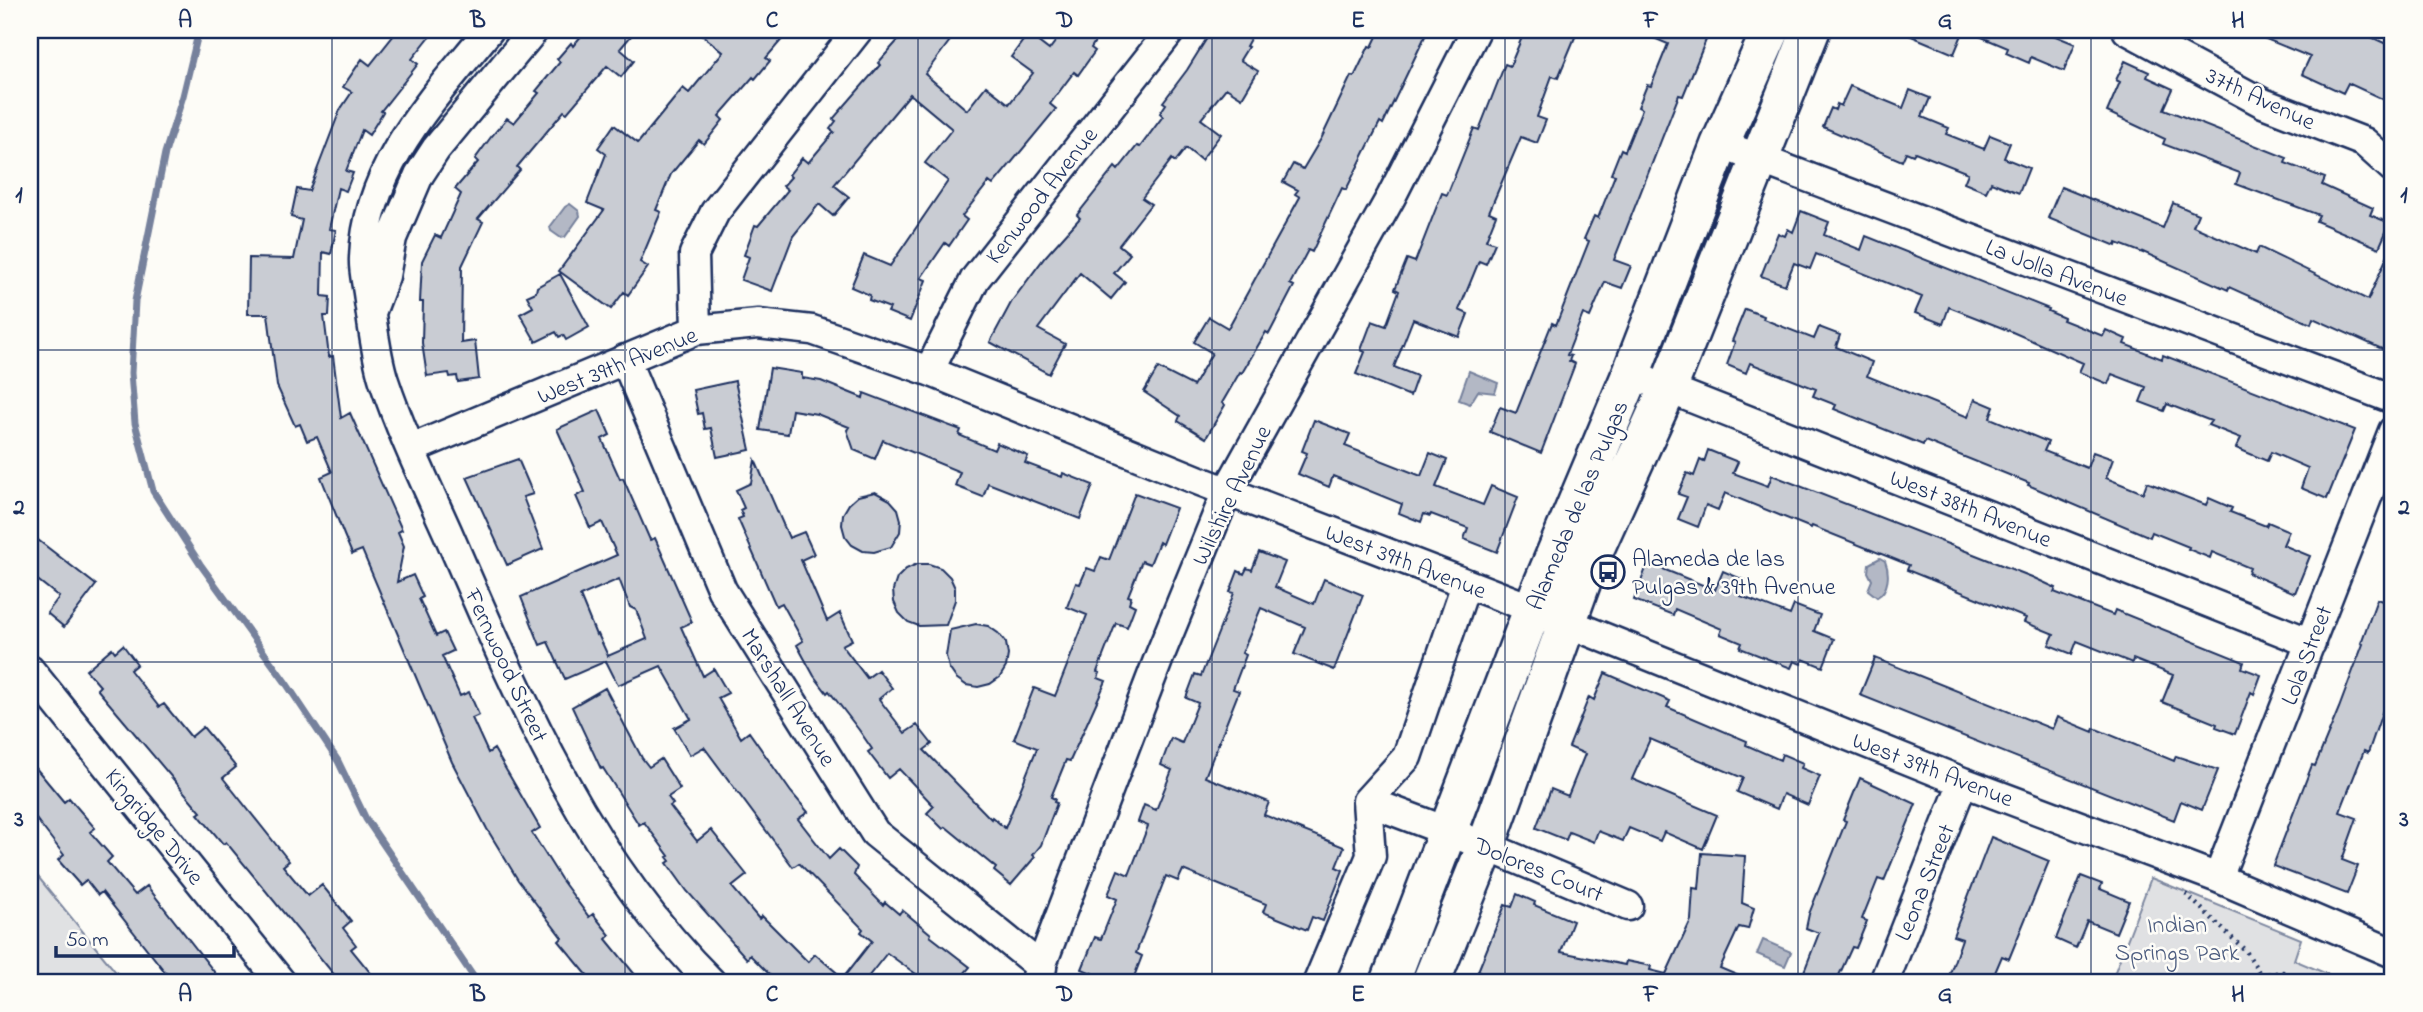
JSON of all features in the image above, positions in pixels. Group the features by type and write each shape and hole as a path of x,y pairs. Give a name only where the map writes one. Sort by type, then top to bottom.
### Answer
{"main road":[{"name":"Alameda de las Pulgas","path":"1390,982 1533,609 1631,374 1720,144 1771,30"},
{"name":"Alameda de las Pulgas","path":"1431,982 1486,846 1589,562 1668,388 1811,30"}],"street":[{"name":"Fernwood Street","path":"489,30 409,128 387,169 371,211 364,259 383,379 518,695 567,791 605,852 646,909 711,982"},
{"path":"371,312 385,276 392,238 419,175 436,149 534,30"},
{"path":"696,330 694,254 715,212 858,30"},
{"name":"Kenwood Avenue","path":"929,371 975,279 1171,30"},
{"name":"Wilshire Avenue","path":"1039,975 1160,655 1227,491 1391,197 1476,30"},
{"name":"37th Avenue","path":"2127,30 2263,103 2364,142 2393,168"},
{"name":"La Jolla Avenue","path":"1720,144 2393,399"},
{"name":"West 39th Avenue","path":"411,449 696,330 758,324 812,330 929,371 1964,782 2218,878 2393,953"},
{"name":"Marshall Avenue","path":"625,359 722,590 875,832 1039,975"},
{"name":"West 38th Avenue","path":"1631,374 2311,643"},
{"name":"Lola Street","path":"2218,878 2393,431"},
{"path":"1318,982 1371,856 1367,801 1407,757 1466,584"},
{"name":"Kingridge Drive","path":"30,670 281,982"},
{"name":"Leona Street","path":"1884,982 1964,782"},
{"name":"Dolores Court","path":"1367,801 1486,846 1628,906"}],"path":[{"path":"2184,892 2246,951 2265,982"},
{"path":"2261,975 2283,972 2308,982"}],"green space":[{"path":"30,867 124,982 30,982"},
{"name":"Indian Springs Park","path":"2151,878 2301,939 2294,960 2346,982 2111,982"}],"shaded area":[{"path":"570,204 579,211 580,216 565,237 561,238 551,231 550,227"},
{"path":"1469,371 1498,383 1495,393 1478,391 1470,404 1459,400"},
{"path":"1880,558 1885,561 1888,576 1884,591 1877,597 1868,590 1872,580 1868,572 1869,564"},
{"path":"1763,940 1791,952 1785,966 1757,954"}],"building":[{"path":"398,30 435,30 412,59 418,64 381,111 383,112 369,135 362,130 346,171 353,173 346,191 338,188 329,229 336,230 331,254 323,252 322,296 330,297 329,316 324,316 329,357 333,356 341,418 350,413 402,530 398,532 404,546 397,582 413,575 423,597 419,599 436,636 444,632 453,651 442,656 460,696 469,692 479,715 472,718 488,753 494,749 540,828 532,833 561,879 589,917 593,914 610,935 606,939 641,982 593,982 559,941 562,938 518,880 487,829 452,762 362,550 352,554 321,477 332,472 317,437 307,441 300,424 295,426 277,386 268,314 248,314 249,258 294,259 302,220 291,217 297,189 309,191 340,110 352,92 343,87 362,59 370,65"},
{"path":"586,30 636,30 620,49 634,61 621,77 607,66 567,113 564,111 517,167 520,170 478,219 483,222 462,266 461,343 475,341 479,379 458,382 457,376 450,377 449,373 427,376 422,343 423,302 420,302 422,261 435,235 441,238 461,194 455,189 478,162 475,159 491,137 507,118 514,123 560,62 557,59 571,43 573,46"},
{"path":"696,30 790,30 766,58 770,61 719,116 723,120 704,144 699,140 671,174 656,210 661,212 640,262 648,267 628,295 624,292 611,309 559,271 604,210 587,203 606,154 598,148 614,125 638,143 683,88 689,93 723,52"},
{"path":"907,30 958,30 925,74 967,110 986,86 1009,104 1033,73 1011,57 1028,34 1049,50 1064,30 1102,30 1091,48 1095,51 1078,75 1074,72 1050,104 1056,109 993,185 989,182 962,216 967,220 949,246 945,243 921,278 926,280 910,321 888,312 890,308 869,300 870,295 851,287 864,255 890,266 948,181 925,163 952,129 910,94 834,185 849,197 833,216 819,204 793,236 772,291 741,280 749,257 744,255 755,225 758,226 788,190 783,186 802,158 808,163 834,132 830,129 836,121 833,119"},
{"path":"1212,30 1255,30 1240,60 1258,71 1242,98 1226,88 1201,119 1221,134 1201,160 1186,148 1175,162 1172,159 1142,198 1151,204 1119,245 1130,254 1114,273 1125,282 1111,299 1080,273 1038,329 1065,344 1049,374 990,342 1012,301 1045,257 1080,218 1077,215 1115,167 1118,170 1137,146 1140,147 1163,116 1160,113 1166,104 1163,102"},
{"path":"1380,30 1428,30 1383,124 1380,122 1346,190 1342,188 1312,252 1308,250 1290,284 1294,286 1269,334 1266,332 1242,373 1240,372 1206,438 1178,421 1180,416 1144,392 1158,368 1193,386 1212,353 1194,342 1209,317 1228,328 1300,197 1295,194 1298,190 1283,182 1293,164 1303,169 1322,137 1351,76 1354,77"},
{"path":"1525,30 1578,30 1558,78 1552,76 1537,117 1546,120 1537,143 1521,137 1489,212 1496,215 1486,240 1495,243 1486,264 1479,261 1459,310 1468,314 1459,337 1413,319 1394,367 1417,376 1410,396 1356,374 1365,352 1361,350 1372,321 1386,326 1399,291 1395,289 1407,259 1415,262 1442,193 1447,195 1474,128 1479,130 1505,64 1510,66"},
{"path":"1635,30 1694,30 1708,35 1683,96 1679,95 1614,260 1631,266 1622,288 1605,282 1590,317 1583,314 1567,355 1571,356 1569,361 1575,364 1541,453 1490,432 1500,407 1516,413 1552,323 1556,325 1589,241 1584,239 1594,216 1598,218 1615,175 1611,174 1621,149 1625,151 1642,109 1638,107 1647,85 1651,86 1668,44"},
{"path":"1897,30 1964,30 1954,54"},
{"path":"1965,30 2056,30 2053,35 2075,44 2064,71 2031,57 2029,63 2006,53 2008,48"},
{"path":"2244,30 2356,30 2393,47 2393,104 2348,83 2343,93 2302,74 2310,57"},
{"path":"2125,61 2149,72 2147,77 2173,89 2164,109 2287,158 2285,163 2325,178 2322,185 2373,208 2370,215 2390,223 2379,248 2316,221 2319,215 2236,184 2240,173 2163,144 2165,139 2107,112 2120,82 2116,80"},
{"path":"1850,86 1903,108 1910,90 1930,98 1922,117 1949,128 1946,134 1984,149 1990,135 2010,143 2004,158 2029,168 2019,193 1991,182 1986,192 1964,183 1968,173 1915,152 1913,155 1906,152 1902,161 1823,127 1831,108 1835,110 1837,104 1841,106"},
{"path":"2061,187 2163,228 2173,203 2198,214 2193,226 2256,254 2259,247 2368,300 2393,243 2393,354 2313,318 2311,324 2143,252 2117,243 2116,246 2048,218"},
{"path":"1801,211 1829,222 1824,235 1861,250 1866,236 2049,309 2048,311 2064,318 2063,320 2103,336 2106,330 2126,339 2124,344 2162,359 2163,355 2355,430 2327,499 2301,488 2308,468 2271,452 2267,461 2236,448 2241,438 2208,425 2211,421 2167,404 2164,411 2140,402 2146,387 2112,374 2108,384 2079,372 2083,363 1949,307 1943,324 1915,313 1922,297 1816,254 1810,269 1794,263 1785,285 1761,276 1778,233 1785,236 1788,229 1793,232"},
{"path":"560,274 589,327 566,340 556,332 536,342 520,314 533,307 527,296"},
{"path":"1745,309 1814,339 1819,327 1840,335 1836,347 1872,362 1867,376 1968,417 1975,399 1994,407 1990,418 2048,442 2044,451 2087,468 2093,452 2113,459 2106,478 2143,493 2147,482 2206,505 2209,498 2232,508 2230,512 2266,526 2268,522 2289,531 2283,545 2310,556 2295,593 2248,573 2250,568 2212,552 2210,558 2152,532 2150,537 2028,485 2029,483 1925,441 1923,445 1834,409 1836,405 1813,396 1816,389 1750,363 1746,373 1727,365 1735,342 1732,341"},
{"path":"770,368 802,373 802,378 821,381 863,398 864,393 961,430 959,435 994,450 997,443 1028,456 1025,463 1062,477 1063,473 1093,485 1080,519 988,483 983,497 955,486 960,472 883,440 875,459 854,450 847,430 849,427 817,414 792,410 788,434 760,430"},
{"path":"735,381 750,450 717,457 711,428 705,429 702,413 698,414 693,390"},
{"path":"599,410 610,435 602,439 620,479 623,478 650,540 655,538 692,622 681,627 703,676 714,669 728,693 718,698 741,738 749,732 808,812 798,819 829,859 839,849 857,867 854,875 883,905 885,902 899,914 902,910 970,967 957,982 927,982 887,953 864,982 777,982 750,955 747,959 687,891 667,863 670,861 667,857 669,856 644,822 639,825 603,768 601,769 572,707 605,688 642,758 649,767 661,759 680,789 668,797 673,804 670,806 697,841 711,830 747,875 732,887 759,919 762,916 808,962 815,954 843,978 872,941 799,863 793,867 704,747 690,755 674,728 691,719 661,666 618,685 606,661 565,679 548,642 540,645 521,597 617,555 602,522 590,528 576,496 585,492 557,429","holes":["619,579 630,607 636,610 647,639 608,656 580,596"]},
{"path":"1314,420 1350,434 1345,446 1421,476 1430,453 1447,460 1436,487 1483,505 1491,486 1518,497 1497,552 1464,539 1468,528 1431,514 1424,514 1421,522 1399,513 1402,504 1333,476 1329,487 1298,474 1307,453 1302,451"},
{"path":"1708,450 1738,462 1733,473 1768,486 1772,475 2032,577 2056,588 2054,592 2113,615 2115,610 2244,662 2242,668 2261,675 2254,694 2251,692 2235,734 2162,702 2173,675 2133,659 2132,663 2077,641 2072,654 2049,645 2054,634 2024,622 2026,618 1907,570 1909,565 1812,526 1811,528 1725,493 1718,510 1706,505 1698,527 1678,519 1687,497 1678,494 1687,473 1694,476 1700,460 1704,462"},
{"path":"518,459 533,494 523,497 543,549 507,565 467,477"},
{"path":"755,460 789,538 804,532 814,554 801,560 827,621 840,613 852,640 842,645 867,678 878,670 892,688 879,699 905,733 917,725 932,744 924,750 991,819 992,817 1005,828 1037,748 1014,739 1034,688 1055,696 1087,615 1067,607 1076,583 1080,584 1087,568 1095,571 1101,557 1109,560 1135,493 1176,508 1162,544 1159,542 1150,564 1142,561 1128,596 1131,597 1129,603 1135,606 1127,627 1116,623 1097,672 1100,673 1098,678 1106,681 1070,761 1066,760 1051,797 1057,803 1041,845 1033,855 1035,857 1011,885 994,871 996,868 946,827 943,829 927,813 934,806 899,769 888,778 868,752 872,749 859,730 814,676 797,645 803,641 782,603 776,606 738,519 743,517 740,510 744,508 736,490 751,483"},
{"path":"875,492 890,500 898,509 900,532 891,547 874,552 863,551 852,545 845,536 843,514 858,496"},
{"path":"38,540 96,585 64,627 47,613 59,597 30,574 30,550"},
{"path":"1259,552 1285,562 1275,587 1314,604 1324,579 1363,595 1334,670 1294,654 1305,627 1261,608 1242,653 1246,655 1233,689 1239,691 1205,777 1269,802 1264,815 1344,847 1336,867 1343,870 1323,921 1312,917 1307,930 1263,912 1266,904 1183,870 1178,881 1166,876 1136,953 1142,956 1132,982 1088,982 1092,973 1082,969 1095,937 1101,939 1117,899 1108,895 1118,870 1129,875 1148,826 1138,822 1144,805 1156,810 1172,770 1161,765 1171,738 1182,743 1198,703 1186,698 1195,674 1201,676 1234,593 1230,592 1238,571 1244,574 1247,568 1252,570"},
{"path":"1648,563 1715,590 1723,571 1744,580 1738,595 1790,615 1794,605 1820,615 1814,631 1834,639 1823,667 1803,659 1801,664 1794,661 1791,668 1740,648 1742,643 1720,634 1722,629 1675,609 1673,615 1634,600"},
{"path":"917,564 941,568 950,577 955,588 955,600 946,625 919,626 908,622 899,613 893,590 897,578 906,569"},
{"path":"2377,599 2393,605 2393,681 2368,753 2364,751 2340,812 2357,818 2342,860 2358,866 2347,894 2273,866 2312,765 2315,766 2339,708"},
{"path":"976,624 988,626 998,633 1006,643 1008,655 1006,667 1000,677 990,684 978,687 966,685 956,678 949,668 946,656 950,630"},
{"path":"123,645 137,664 130,670 159,707 164,704 191,737 203,727 236,767 223,778 289,861 283,866 308,896 322,885 351,921 343,928 356,945 351,949 378,982 340,982 97,689 100,686 86,670 112,648 115,652"},
{"path":"1875,658 2052,729 2057,717 2093,732 2094,728 2174,761 2176,756 2218,770 2202,810 2181,801 2174,820 1860,695"},
{"path":"1605,673 1670,701 1667,707 1747,741 1746,745 1780,760 1782,754 1803,763 1801,768 1820,776 1808,805 1783,794 1777,809 1737,792 1743,778 1650,739 1632,779 1717,815 1703,849 1664,832 1660,841 1629,828 1623,841 1598,831 1594,842 1569,832 1566,840 1536,828 1551,789 1568,796 1585,754 1569,747 1589,697 1594,700"},
{"path":"30,761 64,802 69,798 95,828 90,832 112,857 107,862 135,895 147,886 222,982 173,982 102,892 98,895 86,880 80,885 58,860 64,855 30,811"},
{"path":"1860,778 1916,804 1884,881 1878,879 1862,919 1867,921 1856,948 1852,947 1836,982 1800,982 1819,933 1806,928 1809,914"},
{"path":"1991,837 2049,861 2009,959 2002,956 1991,982 1947,982 1962,939 1953,936"},
{"path":"1702,853 1745,856 1742,903 1754,908 1748,929 1739,927 1720,968 1753,982 1683,982 1666,975 1666,982 1488,982 1490,976 1478,971 1505,905 1512,907 1517,894 1535,902 1534,905 1573,921 1561,952 1625,965 1626,961 1651,966 1650,970 1666,974 1691,920 1693,888 1699,889"},
{"path":"2081,876 2102,884 2100,889 2129,901 2116,933 2087,921 2076,948 2056,939"}],"waterway":[{"path":"199,30 183,96 165,153 135,301 131,373 135,423 153,491 200,564 286,683 338,761 366,819 477,982"}],"place":[{"name":"Alameda de las Pulgas & 39th Avenue","path":"1608,572"}]}
